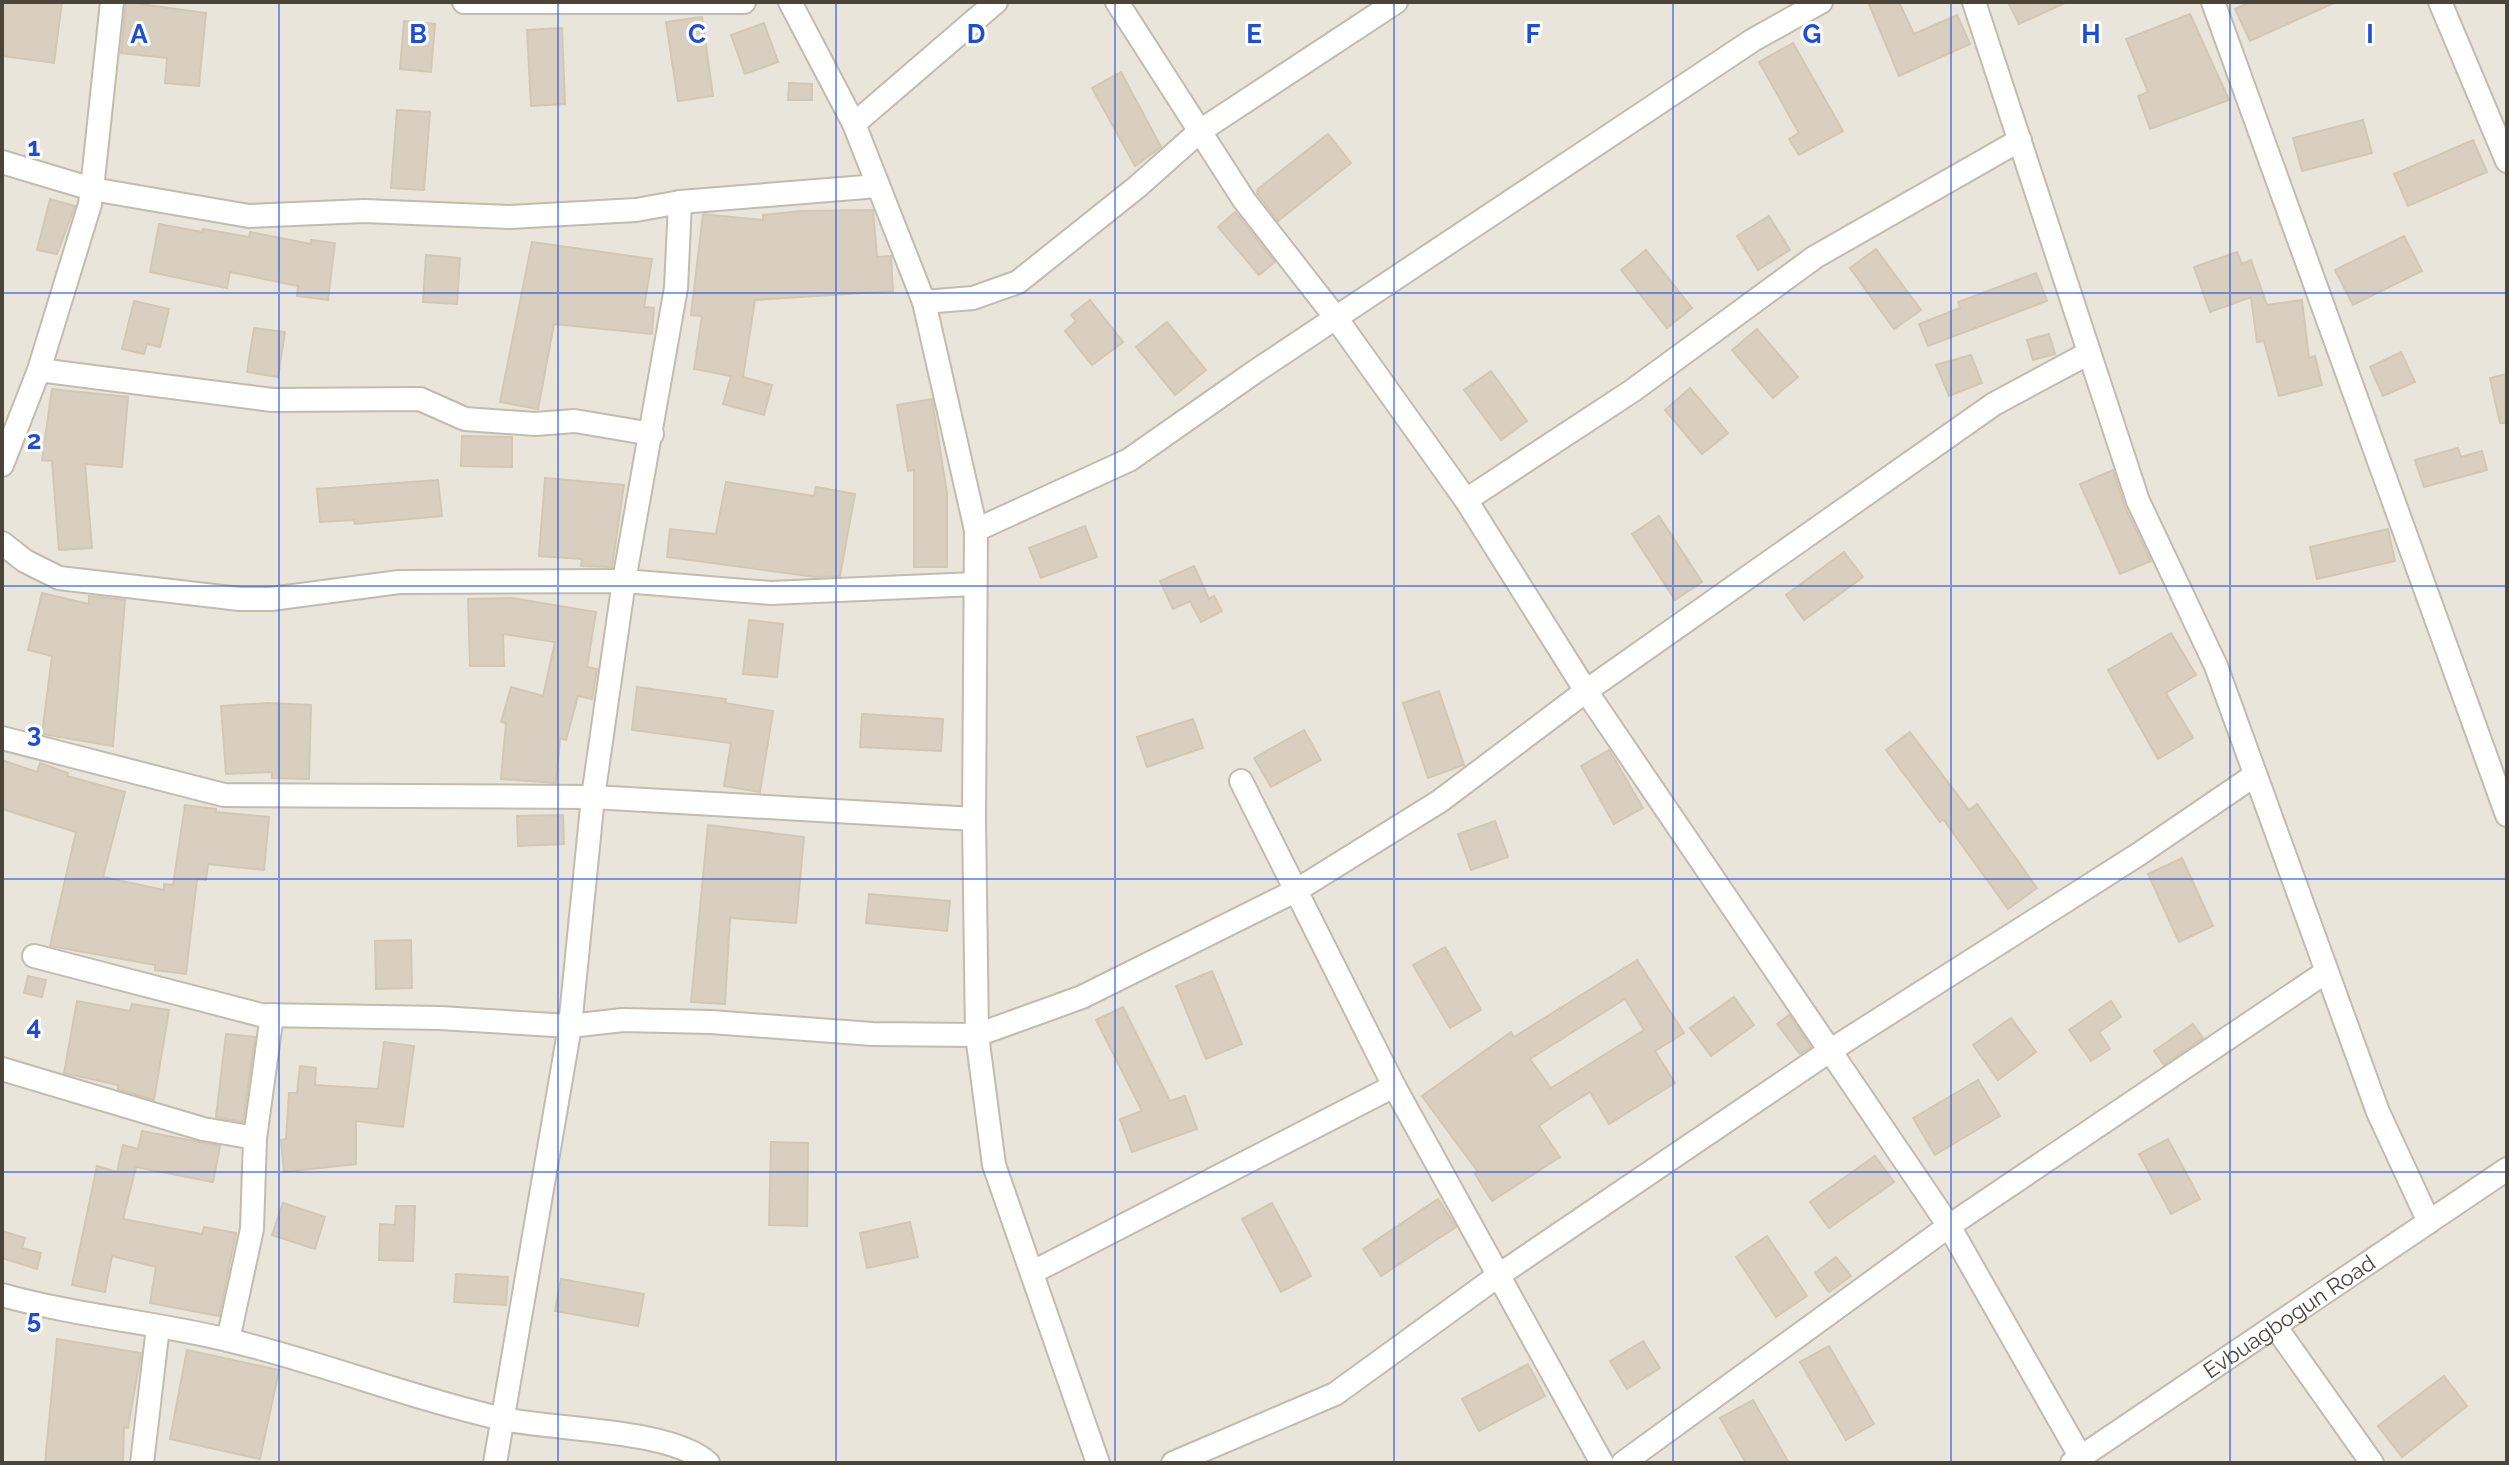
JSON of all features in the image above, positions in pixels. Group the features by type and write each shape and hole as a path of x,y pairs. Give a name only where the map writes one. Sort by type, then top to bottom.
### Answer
{"street":[{"path":"2,465 39,370 90,204 112,2"},
{"path":"464,2 744,2"},
{"path":"790,2 854,124 924,302 976,530 974,819 977,1035 994,1165 1098,1463"},
{"path":"854,124 996,2"},
{"path":"1117,2 1244,200 1336,318 1466,500 1586,691 1828,1052 1949,1226 2079,1461"},
{"path":"924,302 973,298 1018,282 1137,187 1200,131 1396,2"},
{"path":"976,530 1129,460 1753,40 1821,2"},
{"path":"1974,2 2138,501 2216,666 2378,1112 2429,1222"},
{"path":"2213,2 2507,815"},
{"path":"2440,2 2507,161"},
{"path":"1466,500 1632,391 1815,257 2020,140"},
{"path":"2,162 92,189 249,216 364,211 510,217 636,210 680,202 878,186"},
{"path":"495,1463 570,1026 593,797 624,581 676,288 680,202"},
{"path":"34,956 272,1015 440,1018 570,1026 653,1021 872,1034 977,1035 1082,997 1297,890 1440,801 1586,691 1994,404 2089,353"},
{"path":"39,370 272,400 420,399 465,419 535,424 575,421 652,434"},
{"path":"2,543 25,561 59,578 240,599 271,599 399,582 624,581 771,593 975,584"},
{"path":"2,738 224,795 593,797 974,819"},
{"path":"1173,1463 1335,1394 1499,1275 1828,1052 2255,775"},
{"path":"1241,781 1394,1086 1602,1463"},
{"path":"1623,1463 1949,1226 2326,972"},
{"path":"228,1340 252,1229 255,1138 272,1015"},
{"path":"2,1069 203,1129 255,1138"},
{"path":"1033,1272 1394,1086"},
{"name":"Evbuagbogun Road","path":"2079,1461 2507,1169"},
{"path":"2,1295 48,1308 228,1340 504,1419 672,1443 699,1454 708,1463"},
{"path":"2275,1326 2372,1463"},
{"path":"142,1463 158,1327"}],"shaded area":[{"path":"2,2 2507,2 2507,1463 2,1463"}],"building":[{"path":"2,2 62,2 54,63 2,56"},
{"path":"126,2 206,13 199,86 165,83 167,58 121,53"},
{"path":"1868,2 1899,2 1914,34 1957,15 1970,44 1899,76"},
{"path":"2008,2 2067,2 2019,24"},
{"path":"2250,2 2336,2 2250,41 2235,9"},
{"path":"2190,14 2229,100 2150,129 2138,96 2148,92 2126,39"},
{"path":"702,17 713,96 678,101 666,22"},
{"path":"404,21 435,24 431,72 400,69"},
{"path":"764,23 778,62 745,74 731,35"},
{"path":"562,28 565,104 531,106 527,30"},
{"path":"1793,43 1843,131 1799,155 1789,139 1799,133 1759,62"},
{"path":"1121,72 1161,147 1135,166 1092,88"},
{"path":"789,83 812,84 812,100 788,100"},
{"path":"397,110 430,112 424,190 391,188"},
{"path":"2363,120 2372,153 2302,171 2293,138"},
{"path":"1328,134 1351,163 1278,221 1257,193 1258,189"},
{"path":"2473,140 2487,172 2408,206 2394,174"},
{"path":"50,199 75,206 57,254 37,250"},
{"path":"873,210 877,257 891,256 893,291 755,300 743,377 772,385 764,415 723,404 731,376 694,369 702,316 691,315 703,214 763,220 763,215 801,211"},
{"path":"1235,212 1275,262 1259,275 1218,227"},
{"path":"1769,216 1790,250 1758,270 1737,236"},
{"path":"159,224 249,237 250,232 311,244 311,240 335,243 328,300 297,296 298,286 230,272 227,288 150,272"},
{"path":"2404,236 2422,271 2353,305 2335,270"},
{"path":"532,242 652,259 644,307 654,308 652,334 554,324 538,409 500,402"},
{"path":"1876,249 1921,310 1894,329 1850,268"},
{"path":"1646,250 1692,308 1667,328 1621,270"},
{"path":"2237,252 2242,264 2251,260 2267,305 2302,300 2309,358 2315,356 2322,385 2279,396 2264,341 2257,342 2251,297 2210,312 2194,267"},
{"path":"426,255 460,258 457,304 423,302"},
{"path":"2036,273 2047,301 1928,346 1919,324 1960,308 1958,302"},
{"path":"1090,300 1123,342 1092,365 1065,331 1076,321 1071,315"},
{"path":"134,301 169,309 160,347 147,344 144,354 122,349"},
{"path":"1167,322 1206,370 1175,395 1136,347"},
{"path":"254,328 285,332 278,377 247,372"},
{"path":"1757,329 1798,377 1773,398 1732,350"},
{"path":"2049,334 2055,354 2033,360 2027,340"},
{"path":"2401,352 2415,382 2383,396 2370,367"},
{"path":"1971,355 1982,383 1949,396 1936,365"},
{"path":"1491,371 1527,421 1501,440 1464,390"},
{"path":"2507,374 2507,423 2500,423 2490,378"},
{"path":"1690,388 1728,433 1702,454 1665,410"},
{"path":"52,389 128,397 122,467 85,464 92,548 59,550 52,461 42,460"},
{"path":"932,399 947,493 947,567 914,567 914,470 908,471 897,405"},
{"path":"462,436 512,437 512,467 461,466"},
{"path":"2458,448 2461,457 2482,451 2487,470 2424,487 2415,460"},
{"path":"2113,470 2125,507 2151,561 2120,574 2080,484"},
{"path":"545,478 624,485 612,567 581,566 582,559 539,556"},
{"path":"438,480 442,516 355,524 354,520 320,522 317,489"},
{"path":"726,482 814,496 816,487 855,494 840,576 815,577 667,557 670,529 716,534"},
{"path":"1659,516 1702,582 1675,600 1632,534"},
{"path":"1085,526 1097,557 1041,578 1029,548"},
{"path":"2388,529 2395,561 2317,579 2310,547"},
{"path":"1844,552 1863,577 1804,620 1786,595"},
{"path":"1194,566 1209,599 1214,596 1222,611 1201,622 1190,601 1173,609 1160,581"},
{"path":"42,593 89,604 89,596 125,600 113,746 42,734 52,656 28,650"},
{"path":"512,598 596,612 587,667 597,669 592,699 578,696 566,740 560,738 556,783 501,779 506,723 501,722 511,687 543,696 555,642 503,634 504,666 470,666 468,599"},
{"path":"749,620 783,624 777,677 743,674"},
{"path":"2171,633 2196,675 2166,693 2193,738 2158,759 2108,670"},
{"path":"637,687 726,699 725,703 773,711 760,792 724,786 731,743 632,730"},
{"path":"1439,691 1464,765 1428,778 1403,703"},
{"path":"268,703 311,705 309,779 272,778 272,772 226,774 221,706"},
{"path":"862,714 943,719 941,751 860,747"},
{"path":"1193,719 1203,748 1147,767 1137,737"},
{"path":"1304,730 1321,760 1271,787 1254,758"},
{"path":"1910,732 1969,810 1977,804 2037,888 2008,909 1943,819 1940,822 1886,750"},
{"path":"1609,750 1643,808 1614,824 1581,766"},
{"path":"2,760 37,772 40,763 68,773 67,776 125,792 103,877 164,890 164,884 173,885 185,805 216,809 216,812 269,817 264,870 208,864 206,880 197,879 186,974 155,970 155,965 50,946 76,832 2,809"},
{"path":"563,815 564,844 518,846 517,816"},
{"path":"1495,821 1508,857 1471,870 1458,834"},
{"path":"708,825 804,837 796,923 730,918 725,1004 691,1002"},
{"path":"2182,858 2213,926 2179,942 2148,874"},
{"path":"869,894 950,901 947,931 866,923"},
{"path":"411,940 412,988 376,989 375,941"},
{"path":"1445,947 1481,1010 1450,1028 1413,965"},
{"path":"1637,960 1684,1033 1655,1051 1675,1083 1609,1124 1590,1092 1560,1111 1539,1126 1560,1157 1492,1201 1475,1174 1478,1172 1422,1096 1511,1032 1514,1037","holes":["1625,999 1644,1030 1551,1088 1530,1059"]},
{"path":"1212,971 1242,1044 1206,1059 1176,986"},
{"path":"28,976 46,980 42,997 24,993"},
{"path":"1734,997 1754,1025 1711,1056 1690,1028"},
{"path":"77,1001 130,1011 132,1004 169,1010 154,1100 118,1089 118,1085 64,1073"},
{"path":"2111,1001 2121,1017 2099,1032 2110,1049 2091,1061 2069,1030"},
{"path":"1123,1007 1170,1101 1185,1096 1197,1129 1132,1152 1120,1119 1142,1111 1096,1020"},
{"path":"1789,1015 1811,1047 1800,1054 1777,1024"},
{"path":"2011,1018 2036,1052 1998,1080 1973,1045"},
{"path":"2193,1024 2203,1038 2164,1065 2154,1051"},
{"path":"226,1034 255,1037 243,1122 216,1117"},
{"path":"384,1042 414,1046 403,1127 356,1121 356,1164 284,1172 281,1140 286,1139 289,1093 297,1093 300,1066 316,1068 315,1085 378,1089"},
{"path":"1978,1080 2000,1116 1935,1155 1913,1118"},
{"path":"142,1131 220,1146 213,1182 136,1167 123,1219 202,1234 204,1227 236,1233 219,1316 150,1303 156,1267 112,1256 105,1292 72,1285 97,1166 117,1172 123,1145 138,1149"},
{"path":"2168,1139 2200,1199 2171,1214 2139,1154"},
{"path":"771,1142 808,1143 807,1226 769,1225"},
{"path":"1875,1156 1894,1182 1829,1228 1810,1202"},
{"path":"1438,1199 1456,1227 1381,1276 1363,1249"},
{"path":"283,1203 325,1217 315,1249 272,1235"},
{"path":"1272,1203 1311,1276 1281,1292 1242,1219"},
{"path":"396,1206 415,1206 413,1261 379,1260 380,1224 395,1225"},
{"path":"910,1222 918,1257 867,1268 860,1233"},
{"path":"2,1231 25,1238 22,1248 41,1253 37,1269 2,1258"},
{"path":"1767,1236 1807,1296 1776,1317 1736,1257"},
{"path":"1836,1257 1851,1276 1829,1292 1815,1273"},
{"path":"456,1274 508,1277 506,1305 454,1302"},
{"path":"561,1279 644,1294 638,1326 555,1311"},
{"path":"57,1339 141,1353 128,1428 124,1427 123,1463 45,1463"},
{"path":"1643,1341 1660,1368 1627,1389 1610,1361"},
{"path":"1829,1346 1874,1424 1846,1440 1800,1362"},
{"path":"187,1350 279,1370 260,1459 170,1439"},
{"path":"1528,1364 1545,1396 1479,1431 1462,1399"},
{"path":"2444,1376 2467,1406 2402,1457 2378,1426"},
{"path":"1753,1400 1789,1463 1746,1463 1720,1418"}]}
